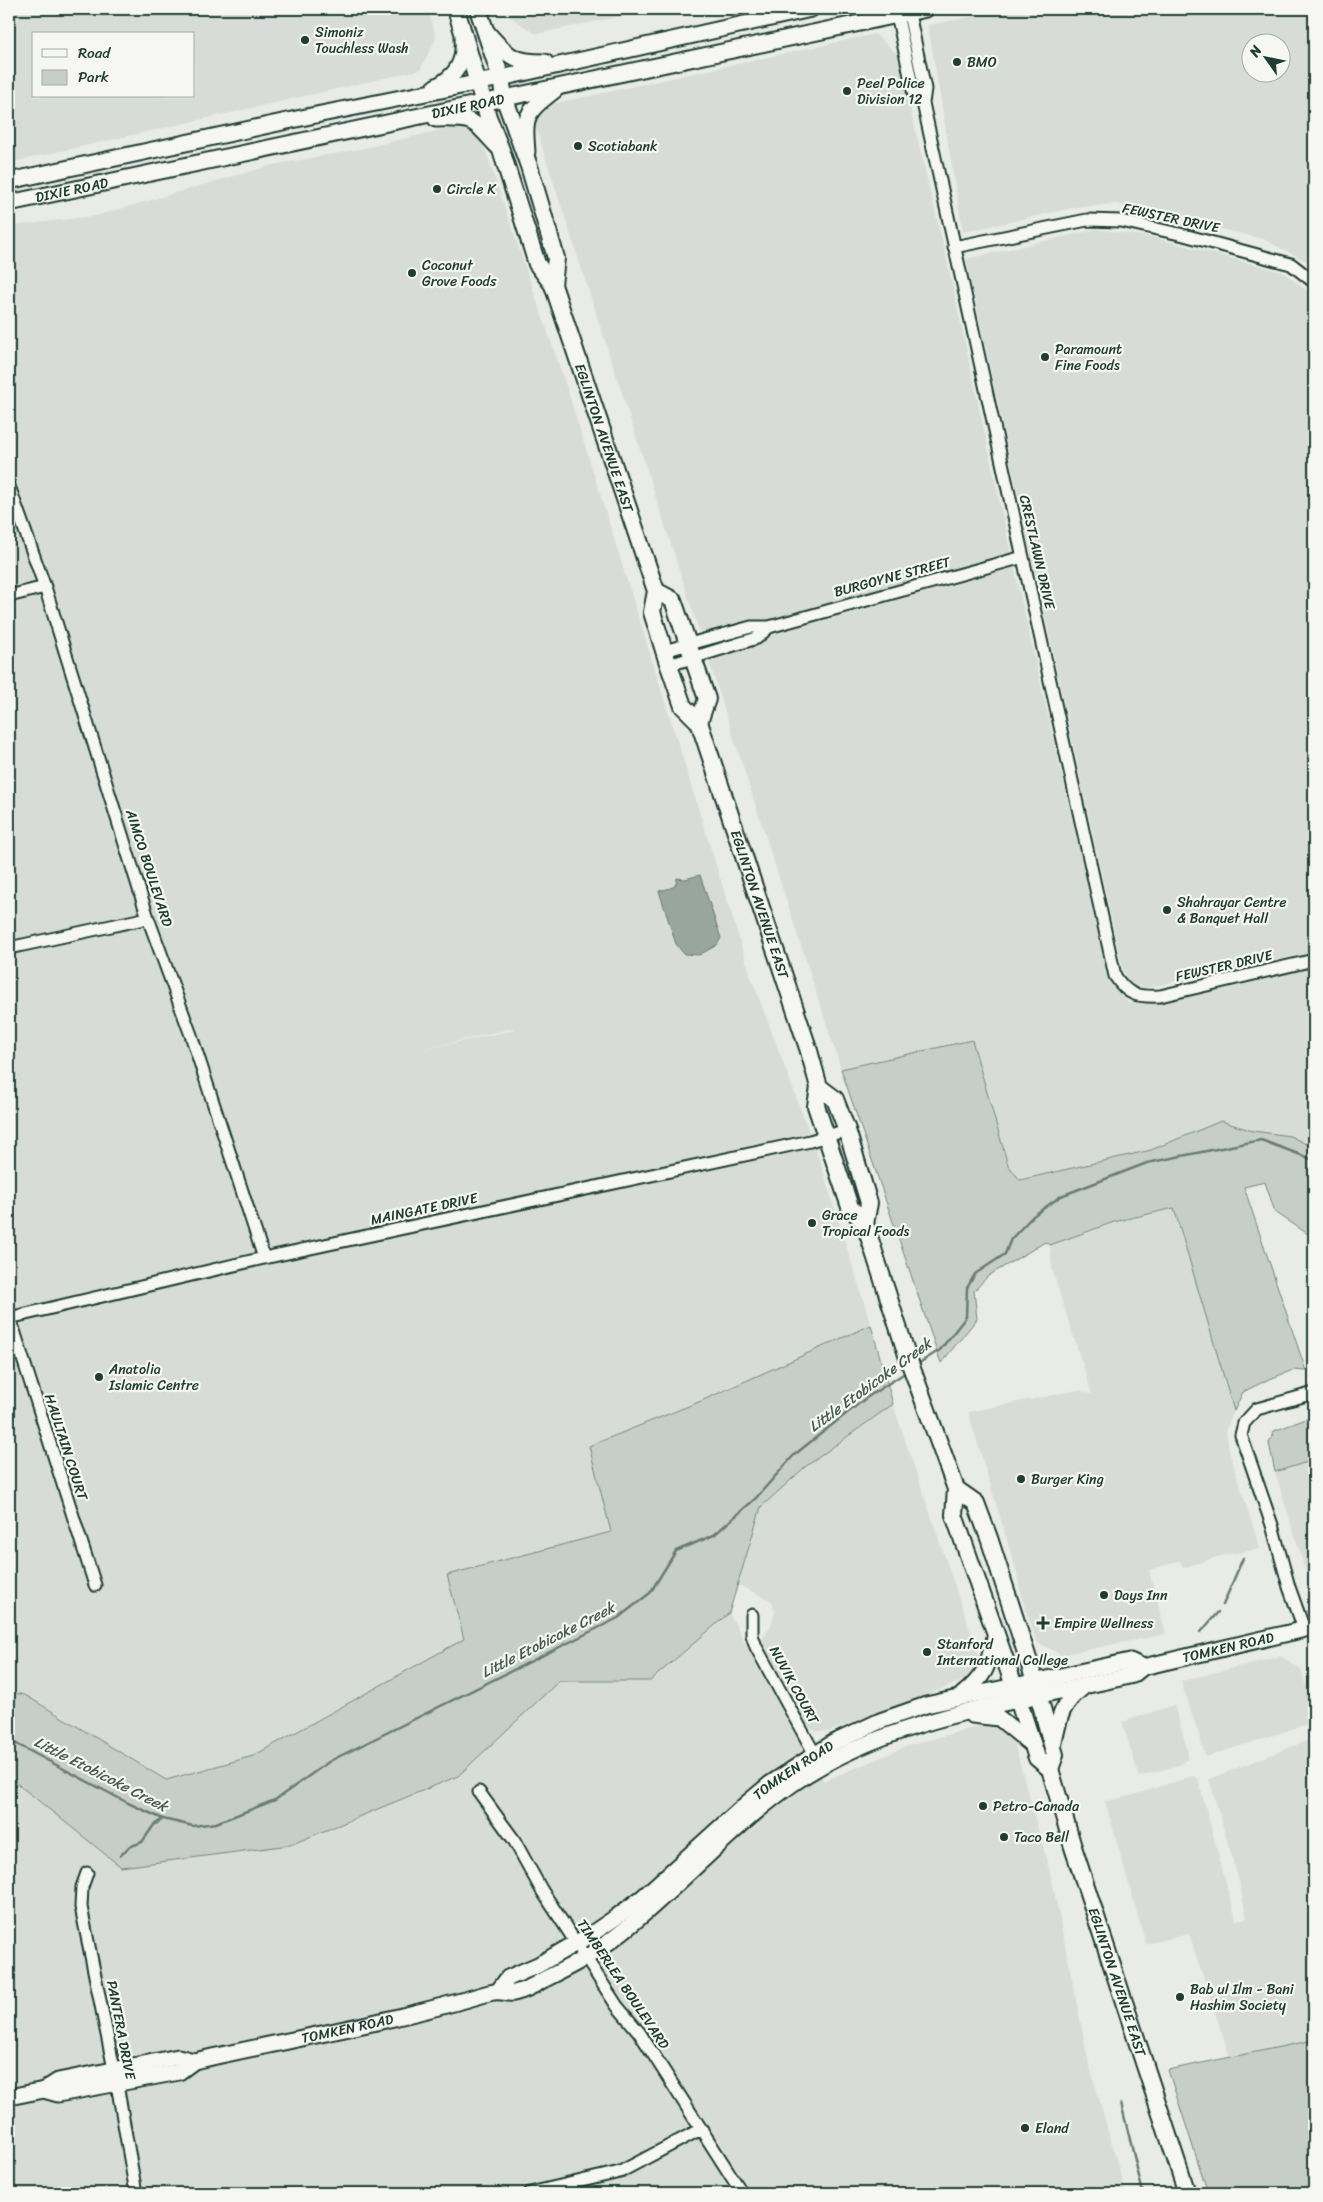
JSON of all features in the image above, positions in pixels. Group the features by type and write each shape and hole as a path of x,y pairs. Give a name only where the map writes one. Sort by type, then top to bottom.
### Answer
{"main road":[{"name":"EGLINTON AVENUE EAST","path":"478,9 501,78 504,98 529,166 556,258 553,285"},
{"name":"DIXIE ROAD","path":"9,181 306,117 478,83 811,9"},
{"name":"DIXIE ROAD","path":"9,203 557,88 903,12 926,9"},
{"name":"EGLINTON AVENUE EAST","path":"458,16 537,264 553,285 656,591 652,612 683,706 700,722 809,1051 819,1087 816,1106 850,1206 865,1224 908,1358 956,1489 954,1515 996,1633 1032,1745 1037,1758 1050,1769 1073,1847 1188,2193"},
{"path":"422,93 446,82 459,68 464,46 458,16"},
{"path":"485,30 510,56 525,62 571,63"},
{"path":"529,166 525,126 527,118 536,105 557,88"},
{"path":"306,117 312,140"},
{"path":"407,119 465,119 475,122 501,150"},
{"path":"83,165 90,186"},
{"path":"656,591 673,600 691,651 707,700 700,722"},
{"name":"EGLINTON AVENUE EAST","path":"819,1087 835,1099 847,1130 869,1204 865,1224"},
{"name":"EGLINTON AVENUE EAST","path":"956,1489 976,1503 989,1538 1037,1688 1056,1755 1050,1769"},
{"name":"TOMKEN ROAD","path":"1037,1688 1084,1687 1133,1675 1143,1667 1309,1628"},
{"path":"961,1697 976,1684 985,1672 996,1633"},
{"name":"TOMKEN ROAD","path":"9,2097 44,2090 58,2094 115,2077 179,2072 194,2061 445,2006 499,1990 513,1994 586,1957 630,1926 763,1806 852,1733 895,1715 961,1697 1016,1692 1037,1688 1130,1661 1143,1667"},
{"path":"1053,1747 1066,1702 1084,1687"},
{"name":"TOMKEN ROAD","path":"499,1990 508,1978 538,1965 577,1943 615,1918 642,1898 746,1804 818,1760 960,1714 1016,1692"},
{"path":"960,1714 999,1718 1032,1745"}],"street":[{"name":"CRESTLAWN DRIVE","path":"903,12 914,95 923,103 1115,976 1129,991 1140,997"},
{"name":"FEWSTER DRIVE","path":"954,247 1087,220 1121,222 1184,235 1291,264 1314,282"},
{"name":"AIMCO BOULEVARD","path":"9,486 44,588 148,918 191,1035 264,1258"},
{"name":"BURGOYNE STREET","path":"667,658 691,651 757,638 768,627 1023,557"},
{"path":"9,596 44,588"},
{"path":"9,948 148,918"},
{"name":"FEWSTER DRIVE","path":"1140,997 1160,996 1314,960"},
{"name":"MAINGATE DRIVE","path":"9,1318 264,1258 561,1195 847,1130"},
{"name":"HAULTAIN COURT","path":"9,1318 95,1585"},
{"path":"1309,1628 1242,1435 1244,1424 1257,1409 1314,1393"},
{"name":"NUVIK COURT","path":"752,1615 752,1635 756,1647 818,1760"},
{"name":"TIMBERLEA BOULEVARD","path":"479,1792 514,1840 541,1888 617,2006 639,2032 742,2193"},
{"name":"PANTERA DRIVE","path":"87,1873 82,1887 81,1907 136,2193"},
{"path":"530,2193 620,2172 701,2129"}],"shaded area":[{"path":"9,9 428,9 436,38 420,70 9,163"},
{"path":"505,9 656,9 536,34 507,15"},
{"path":"1012,9 1314,9 1314,265 1263,239 1116,204 1078,207 963,232 928,25"},
{"path":"875,34 897,54 949,269 1016,576 1108,975 1128,1002 1156,1004 1314,968 1314,1148 1290,1136 1253,1131 1221,1121 1151,1150 1020,1180 1008,1165 972,1040 841,1069 534,122 547,105"},
{"path":"453,127 467,128 478,136 484,147 566,385 751,977 819,1158 871,1325 701,1401 589,1446 611,1532 447,1575 464,1639 253,1756 166,1780 25,1695 9,1692 9,226 95,216 272,165 365,148","holes":["513,1028 513,1030 417,1051"]},
{"path":"1097,229 1152,237 1283,272 1314,296 1314,952 1145,988 1129,984 1123,971 966,259"},
{"path":"700,875 721,938 717,945 699,955 684,954 676,944 659,891 673,887 677,882 677,878 685,879"},
{"path":"1174,1208 1234,1411 1226,1429 1229,1451 1260,1549 1220,1556 1183,1568 1180,1561 1149,1570 1166,1634 1061,1655 1037,1642 1022,1599 1016,1570 968,1412 1078,1390 1092,1394 1052,1270 1050,1245 1114,1222"},
{"path":"893,1404 978,1654 975,1673 958,1683 828,1732 815,1731 801,1721 761,1641 770,1627 775,1612 772,1601 738,1585 761,1507 805,1467"},
{"path":"1314,1460 1314,1579 1307,1575 1275,1472"},
{"path":"729,1613 787,1719 824,1781 910,1745 990,1723 1003,1731 1014,1742 1052,1880 1089,2064 1126,2193 9,2193 9,1777 121,1867 458,1776 559,1681 650,1681"},
{"path":"1281,1656 1301,1670 1314,1710 1314,1722 1206,1757 1181,1681"},
{"path":"1174,1705 1188,1751 1188,1758 1182,1764 1139,1777 1122,1722"},
{"path":"1314,1738 1314,2040 1230,2058 1189,1934 1146,1944 1105,1801 1130,1796 1193,1776 1198,1779 1236,1920 1247,1918 1238,1878 1209,1779"}],"green space":[{"path":"972,1040 1008,1165 1020,1180 1151,1150 1221,1121 1253,1131 1290,1136 1314,1148 1314,1238 1275,1212 1265,1182 1244,1187 1306,1371 1293,1370 1243,1392 1234,1411 1174,1208 1114,1222 1050,1245 1045,1242 988,1276 974,1291 977,1319 941,1363 841,1069"},
{"path":"871,1325 893,1404 805,1467 761,1507 729,1613 650,1681 559,1681 458,1776 290,1845 121,1867 9,1777 9,1692 25,1695 166,1780 253,1756 464,1639 447,1575 611,1532 589,1446 701,1401"},
{"path":"1314,1416 1314,1460 1275,1472 1269,1443 1274,1431"},
{"path":"1314,2040 1314,2193 1208,2193 1168,2070"}],"waterway":[{"name":"Little Etobicoke Creek","path":"916,1365 940,1350 966,1317 967,1288 975,1274 1005,1254 1011,1239 1033,1216 1061,1196 1147,1163 1261,1140 1314,1160"},
{"name":"Little Etobicoke Creek","path":"9,1740 128,1803 163,1819 193,1826 216,1823 275,1800 330,1761 618,1618 650,1593 676,1551 714,1535 756,1498 794,1455 866,1398 908,1371"},
{"path":"1223,1605 1243,1558"},
{"path":"1201,1632 1218,1612"},
{"path":"120,1856 129,1847 142,1842 154,1825 163,1819"},
{"path":"1121,2103 1143,2193"}],"place":[{"name":"Simoniz Touchless Wash","path":"305,40"},
{"name":"BMO","path":"957,62"},
{"name":"Peel Police Division 12","path":"847,91"},
{"name":"Scotiabank","path":"578,146"},
{"name":"Circle K","path":"437,189"},
{"name":"Coconut Grove Foods","path":"412,273"},
{"name":"Paramount Fine Foods","path":"1045,357"},
{"name":"Shahrayar Centre & Banquet Hall","path":"1167,910"},
{"name":"Grace Tropical Foods","path":"812,1223"},
{"name":"Anatolia Islamic Centre","path":"99,1377"},
{"name":"Burger King","path":"1021,1479"},
{"name":"Days Inn","path":"1104,1595"},
{"name":"Empire Wellness","path":"1043,1623"},
{"name":"Stanford International College","path":"927,1652"},
{"name":"Petro-Canada","path":"983,1806"},
{"name":"Taco Bell","path":"1004,1837"},
{"name":"Bab ul Ilm - Bani Hashim Society","path":"1180,1997"},
{"name":"Eland","path":"1025,2128"}]}
